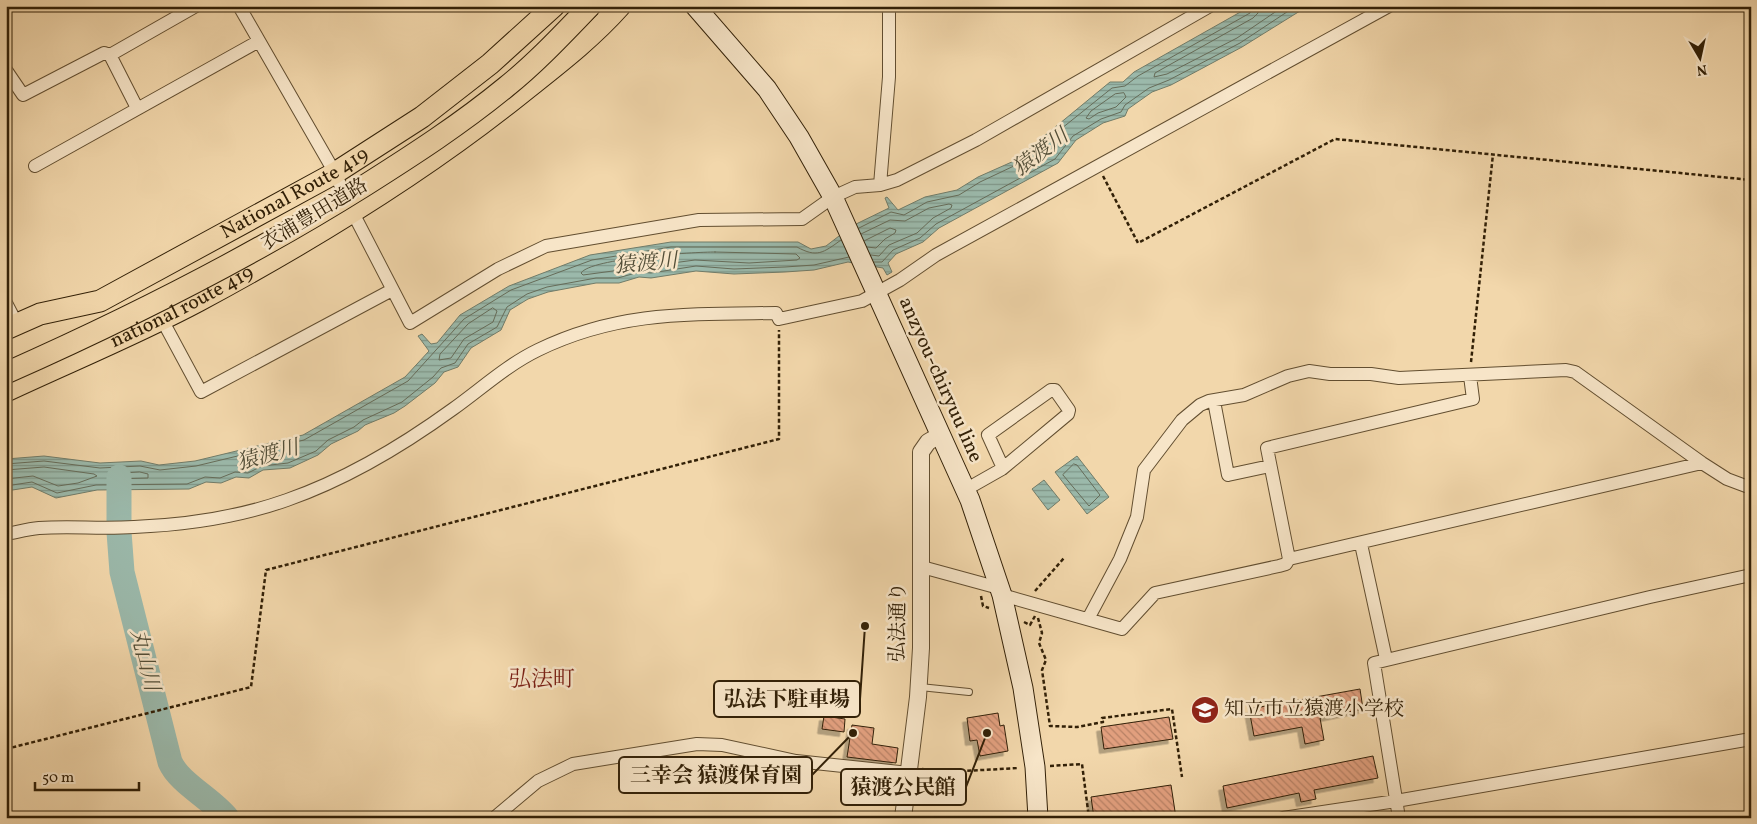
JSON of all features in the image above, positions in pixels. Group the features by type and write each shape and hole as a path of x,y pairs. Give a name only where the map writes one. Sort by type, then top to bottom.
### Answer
{"highway":[{"name":"National Route 419","path":"9,340 40,314 100,301 335,173 422,116 490,64 554,6"},
{"name":"衣浦豊田道路","path":"9,340 109,314 332,195 428,130 530,50 573,6"},
{"name":"衣浦豊田道路","path":"6,373 152,305 218,271 337,203 441,137 508,86 590,6"},
{"path":"352,211 459,142 557,64 606,22 620,6"},
{"name":"national route 419","path":"6,390 196,302 276,258 352,211"}],"main road":[{"name":"anzyou-chiryuu line","path":"695,6 767,89 799,137 835,201 965,490 1024,688 1035,767 1038,818"}],"street":[{"path":"110,55 196,6"},
{"path":"239,6 335,173 352,211 410,323 498,269 546,246 699,220 802,219 835,201 855,187 880,185 897,180 976,140 1210,6"},
{"path":"880,185 889,77 889,6"},
{"path":"6,534 38,528 134,527 236,514 286,500 322,487 357,470 410,438 497,375 537,350 609,323 671,314 776,313 779,319 862,301 874,288 900,280 936,255 1389,6"},
{"path":"35,166 259,41"},
{"path":"6,70 23,95 104,53 110,55 138,108"},
{"path":"166,327 201,392 392,290"},
{"path":"6,303 9,340"},
{"path":"1088,618 1120,559 1137,517 1144,470 1190,412 1209,401 1244,396 1288,376 1309,371 1371,374 1399,378 1566,370 1575,372 1702,463 1727,479 1751,488"},
{"path":"922,568 978,583 998,598 1088,618 1122,628 1155,593 1286,564 1289,559 1267,448 1473,400 1470,376"},
{"path":"965,490 1003,468 1068,414 1069,410 1055,390 1051,390 1030,403 988,435 1003,468"},
{"path":"1214,401 1228,475 1270,466"},
{"name":"弘法通り","path":"903,818 918,687 918,640 922,568 921,452 928,442 940,435"},
{"path":"1289,559 1361,544 1396,533 1702,463"},
{"path":"1361,544 1386,659"},
{"path":"1399,818 1374,663 1751,575"},
{"path":"1282,818 1396,801 1751,739"},
{"path":"494,818 538,781 573,764 697,744 722,745 796,761 909,770"}],"lane":[{"path":"918,687 969,692"}],"path":[{"path":"1098,166 1138,243 1335,138 1751,180"},
{"path":"1470,376 1493,154"},
{"path":"6,749 251,687 266,570 779,439 779,319"},
{"path":"978,583 983,606 998,598"},
{"path":"1037,613 1042,633 1039,642 1046,660 1042,670 1050,726 1076,727 1103,722 1102,718 1172,709 1182,777"},
{"path":"909,770 945,772 1082,764 1089,818"}],"water":[{"name":"猿渡川","path":"1251,6 1308,6 1242,47 1171,85 1152,92 1128,109 1125,116 1103,123 1076,140 1058,163 939,228 923,242 896,254 888,263 892,272 887,275 883,268 848,262 814,270 785,272 734,274 696,271 651,278 639,277 619,283 596,283 548,292 528,299 510,310 501,330 471,348 458,367 444,372 435,383 405,406 394,413 365,425 358,431 331,444 318,455 290,468 263,470 249,478 236,477 221,483 206,482 189,489 97,490 56,498 32,487 6,491 6,459 44,456 100,463 141,461 159,465 195,461 303,435 405,377 429,351 418,336 422,334 431,344 437,343 460,315 509,286 590,255 671,242 798,242 811,249 826,246 852,226 889,208 885,198 887,197 898,210 925,197 957,190 978,177 1014,161 1110,82 1123,82 1134,72"},
{"path":"1077,456 1109,497 1087,514 1055,472"},
{"path":"1044,480 1060,500 1048,510 1032,489"}],"building":[{"path":"1360,689 1363,709 1320,718 1324,740 1305,744 1302,727 1254,736 1249,709"},
{"path":"998,713 1000,726 1004,725 1008,751 980,756 977,740 970,741 967,718"},
{"path":"824,716 845,719 844,732 822,729"},
{"path":"1169,717 1173,739 1104,749 1101,727"},
{"path":"852,725 874,728 872,744 898,748 896,763 847,757"},
{"path":"1373,756 1378,778 1314,790 1316,799 1301,802 1299,793 1227,808 1223,786"},
{"path":"1171,785 1176,818 1094,818 1091,797"}],"waterway":[{"name":"丸山川","path":"119,477 119,532 122,572 170,762 174,770 188,784 227,818"}],"place":[{"name":"弘法下駐車場","path":"865,626"},
{"name":"知立市立猿渡小学校","path":"1205,710"},
{"name":"三幸会 猿渡保育園","path":"853,733"},
{"name":"猿渡公民館","path":"987,733"}],"district":[{"name":"弘法町","path":"542,680"}]}
